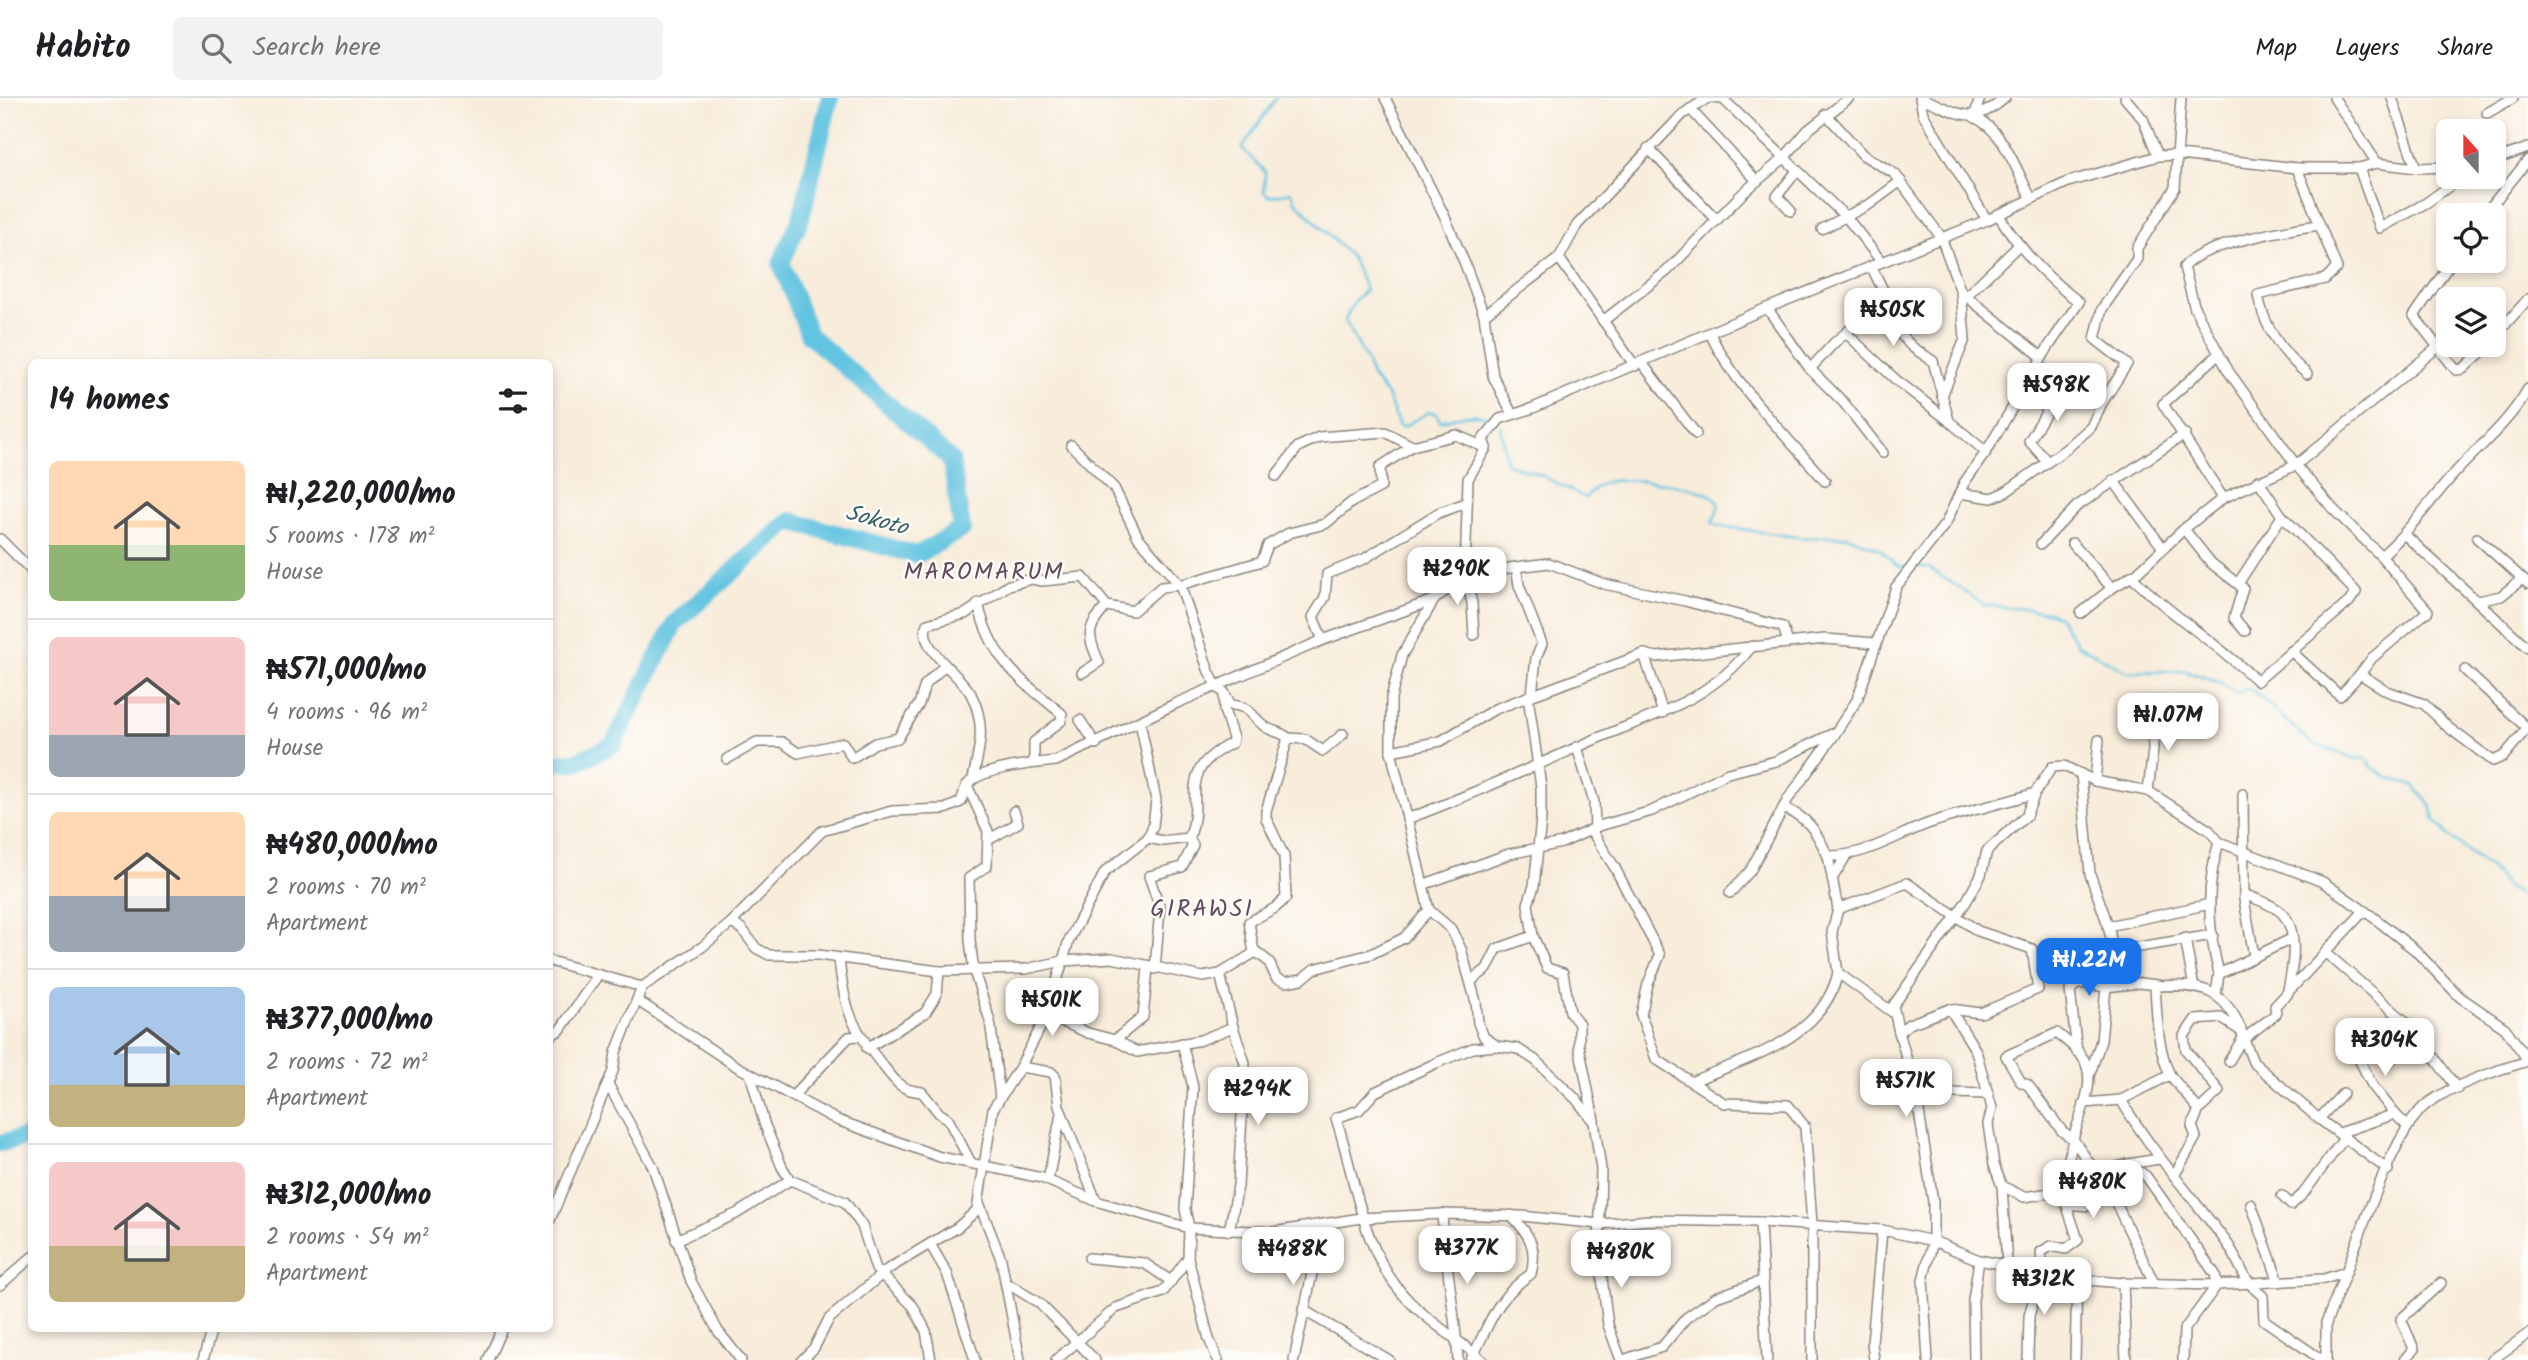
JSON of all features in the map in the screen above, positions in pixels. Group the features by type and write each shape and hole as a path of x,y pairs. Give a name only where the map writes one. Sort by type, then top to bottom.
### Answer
{"street":[{"path":"1385,98 1444,215 1484,316 1493,376 1512,414"},
{"path":"1484,316 1559,258 1577,225 1648,148 1690,109 1708,98 1723,99 1847,218 1881,261"},
{"path":"1603,321 1667,271 1757,181 1784,158 1808,130 1849,98"},
{"path":"1920,98 1987,123 2005,147 2031,198"},
{"path":"1920,98 1923,114 1987,220"},
{"path":"1974,117 1980,98"},
{"path":"1974,117 1984,115 2005,98"},
{"path":"2125,98 2143,119 2158,156"},
{"path":"1960,493 1992,498 2007,491 2046,460 2066,449 2091,427 2102,403 2127,364 2095,338 2102,309 2137,259 2137,248 2172,195 2179,155 2181,98"},
{"path":"2334,98 2377,163"},
{"path":"2392,98 2416,168"},
{"path":"2487,113 2513,98"},
{"path":"1690,109 1757,181"},
{"path":"1826,114 1863,155 1901,181 1941,237 1963,294 1965,339 1942,396"},
{"path":"1648,148 1717,220"},
{"path":"2506,156 2528,148"},
{"path":"1474,635 1472,603 1465,575 1468,479 1486,448 1483,439 1500,419 1639,365 1767,308 1987,220 2068,182 2158,156 2179,155 2297,168 2359,168 2377,163 2416,168 2436,167"},
{"path":"2494,203 2528,160"},
{"path":"2297,168 2337,268 2334,274 2325,279 2258,295 2265,319 2285,355 2307,373"},
{"path":"2359,168 2380,228 2385,228 2445,189"},
{"path":"1791,211 1777,197 1797,171"},
{"path":"1822,229 1847,218 1901,181"},
{"path":"1730,894 1750,871 1783,808 1857,700 1895,587 1946,523 1960,493 2042,357 2079,302 2049,280 2018,246 1997,214"},
{"path":"2291,651 2340,696 2372,658 2428,611 2296,465 2218,355 2195,309 2184,267 2189,260 2201,253 2286,229 2319,225"},
{"path":"1963,294 2018,246"},
{"path":"1559,258 1603,321 1696,434"},
{"path":"1810,369 1887,298 1871,266"},
{"path":"2436,344 2416,322 2414,316 2444,273"},
{"path":"1963,294 2042,357"},
{"path":"2506,324 2528,299"},
{"path":"1875,307 1912,347 1933,361 1949,421"},
{"path":"1767,308 1810,369 1844,403 1883,453"},
{"path":"1846,333 1895,379 1986,452"},
{"path":"1710,334 1723,360 1754,404 1825,481"},
{"path":"2081,613 2131,576 2184,528 2224,498 2296,465 2436,348"},
{"path":"2218,355 2163,404 2185,434 2224,498"},
{"path":"2446,357 2456,370 2463,369 2476,357"},
{"path":"2046,460 2029,441 2062,386"},
{"path":"2381,556 2404,534 2452,476 2507,418 2528,390"},
{"path":"1276,476 1298,447 1319,437 1385,432 1412,446"},
{"path":"2041,544 2077,506 2185,434"},
{"path":"553,1213 608,1084 616,1052 642,987 702,947 731,923 822,831 892,811 945,809 961,802 983,740 971,695 944,666 926,632 928,624 965,614 1009,585 1022,581 1083,577 1107,606 1133,611 1161,587 1180,586 1262,561 1268,545 1283,536 1325,524 1352,502 1381,487 1380,467 1412,446 1456,435 1486,448"},
{"path":"1071,445 1114,488 1138,537 1180,586 1221,690 1231,705 1249,709 1265,727 1288,738 1305,738 1323,751 1343,734"},
{"path":"2113,480 2163,548"},
{"path":"2131,576 2162,607 2232,657 2257,681 2349,602 2356,592 2282,516 2258,481"},
{"path":"1323,640 1313,618 1325,597 1326,574 1364,559 1438,513 1466,503"},
{"path":"2239,582 2282,516"},
{"path":"2184,528 2211,563 2244,587 2234,618 2245,631"},
{"path":"2404,534 2528,648"},
{"path":"2477,538 2525,582 2501,596 2478,601"},
{"path":"0,539 28,568"},
{"path":"2071,543 2112,588"},
{"path":"970,782 1034,763 1056,761 1097,744 1177,704 1221,690 1323,640 1434,600 1465,575 1549,563 1604,584 1685,601 1783,627 1788,643"},
{"path":"1516,567 1519,585 1542,643 1536,658 1530,696 1541,809 1534,886 1528,904 1533,936 1547,968 1563,973 1570,1012 1579,1024 1579,1046 1601,1169 1599,1254 1608,1325 1622,1360 1662,1347 1686,1318 1716,1297 1762,1281"},
{"path":"1434,600 1402,655 1391,698 1391,751 1425,884 1429,910 1451,929 1471,981 1478,1023 1485,1037 1497,1046"},
{"path":"978,603 983,622 999,658 1062,715 1061,721 1034,743 1034,763"},
{"path":"1082,673 1099,662 1090,634 1093,621 1107,606"},
{"path":"1391,751 1441,741 1495,709 1644,654 1657,657 1825,639 1875,643"},
{"path":"1407,819 1489,789 1577,747 1691,701 1737,666 1752,646"},
{"path":"1644,654 1663,712"},
{"path":"727,759 757,742 782,742 798,753 843,743 852,758 875,743 898,738 919,704 925,685 944,666"},
{"path":"2360,674 2387,691 2424,704 2449,728 2493,761 2504,756 2528,728 2465,670"},
{"path":"1189,838 1196,820 1192,804 1195,779 1201,768 1232,743 1221,690"},
{"path":"2148,791 2153,750 2152,714"},
{"path":"1080,720 1097,744"},
{"path":"802,1360 814,1348 829,1319 881,1275 958,1227 977,1210 992,1109 1020,1067 1047,1015 1069,940 1105,872 1148,838 1157,813 1140,722"},
{"path":"1425,884 1510,854 1562,844 1593,829 1651,811 1716,778 1776,761 1836,732"},
{"path":"731,923 742,929 762,952 818,955 839,960 939,971 1026,969 1063,961 1112,958 1203,977 1220,974 1254,953 1249,922 1275,908 1286,898 1284,856 1266,811 1288,738"},
{"path":"2095,781 2099,740"},
{"path":"1577,747 1594,802 1593,829 1660,955 1648,984 1641,1015 1656,1059 1724,1103 1788,1104 1805,1127 1812,1224 1812,1360"},
{"path":"1928,1360 1923,1280 1933,1241 1933,1202 1916,1092 1894,1006 1908,982 1925,964 1981,875 1987,851 2026,817 2035,793 2052,767 2064,766 2095,781 2148,791 2209,830 2219,842 2323,883 2415,950 2459,997 2505,1028 2528,1060 2489,1072 2428,1103 2407,1126 2326,1323 2324,1360"},
{"path":"2081,774 2090,874 2109,928 2113,951"},
{"path":"970,782 988,831 987,866 969,878 970,941 974,971 990,1021 1000,1097"},
{"path":"1828,856 1846,856 1870,850 1930,823 2035,793"},
{"path":"2243,794 2244,894 2253,956"},
{"path":"1691,1082 1780,1044 1816,1019 1832,995 1838,973 1832,932 1839,909 1828,856 1815,827 1801,815 1783,808"},
{"path":"988,840 1018,823 1014,811"},
{"path":"1148,838 1163,841 1189,838"},
{"path":"1115,1040 1143,1017 1160,908 1149,876 1182,867 1193,845 1189,838"},
{"path":"2216,994 2219,974 2213,951 2210,904 2211,869 2219,842"},
{"path":"1832,879 1846,856"},
{"path":"1839,909 1907,883 1955,918 1978,931 2032,948 2038,989 1981,1013 1950,1009 1909,1024 1899,1032"},
{"path":"2244,894 2282,913 2291,929 2293,968 2286,997"},
{"path":"2109,928 2108,926 2210,904"},
{"path":"1254,950 1269,962 1276,978 1286,982 1302,979 1314,969 1371,954 1404,938 1429,910"},
{"path":"2229,1061 2242,1035 2276,1014 2275,1006 2364,911"},
{"path":"2083,983 2078,959 2213,935"},
{"path":"1471,981 1487,969 1497,949 1533,936"},
{"path":"2185,938 2194,988"},
{"path":"2219,974 2291,939"},
{"path":"2326,953 2413,1028 2457,1089"},
{"path":"839,960 842,992 858,1036 896,1084 906,1090 922,1092 939,1113 948,1119 971,1161"},
{"path":"553,962 642,987"},
{"path":"867,1048 925,1013 937,994 939,971"},
{"path":"1838,973 1895,1014"},
{"path":"1220,974 1245,1063 1238,1186 1229,1231"},
{"path":"553,1034 560,1030 598,975"},
{"path":"2077,1052 2070,990 2078,983 2106,987 2138,983 2194,988 2216,994 2222,997 2253,1062 2319,1119 2388,1170"},
{"path":"2158,985 2155,986 2156,1022 2162,1059 2170,1075 2199,1110"},
{"path":"2028,1360 2029,1316 2042,1272 2041,1252 2051,1247 2066,1249 2078,1240 2062,1191 2089,1076 2101,1041 2106,987"},
{"path":"638,1001 750,1073 837,1120 940,1157 971,1161 982,1166 1048,1180 1096,1201 1189,1228 1273,1232 1361,1219 1442,1214 1511,1215 1600,1224 1650,1220 1760,1222 1882,1230 1933,1241 1979,1260 2077,1279 2217,1285 2325,1279 2346,1272"},
{"path":"1950,1009 1976,1051 1989,1094 1992,1108 1988,1124 1993,1165 2003,1186 2007,1265"},
{"path":"1047,1015 1088,1033 1115,1040 1137,1052 1202,1040 1233,1027"},
{"path":"2174,1175 2196,1136 2192,1126 2199,1110 2219,1091 2186,1050 2184,1036 2195,1020 2221,1018 2242,1035"},
{"path":"2089,1076 2083,1057 2057,1033 2006,1056 2021,1082 2028,1085 2098,1172 2141,1251 2154,1283"},
{"path":"794,1095 849,1037 858,1036"},
{"path":"1182,1043 1193,1087 1185,1209 1189,1228 1188,1258 1209,1339 1218,1360"},
{"path":"1511,1215 1531,1236 1535,1260 1531,1274 1510,1287 1494,1311 1476,1358 1457,1339 1409,1302 1381,1264 1361,1219 1336,1118 1359,1110 1375,1092 1436,1063 1473,1048 1497,1046 1517,1049 1535,1060 1576,1099 1594,1122"},
{"path":"2357,1055 2371,1085 2407,1126"},
{"path":"1020,1067 1051,1072 1055,1076 1061,1112 1096,1201"},
{"path":"750,1073 764,1124 790,1180 845,1202 862,1226 876,1269 913,1306 926,1331 931,1360"},
{"path":"2084,1102 2121,1100 2170,1075"},
{"path":"608,1084 643,1146 696,1291 718,1331 741,1360"},
{"path":"1916,1092 1989,1094"},
{"path":"2319,1119 2343,1093"},
{"path":"2121,1100 2159,1159 2224,1238 2238,1259 2247,1284 2263,1296 2264,1320 2324,1360"},
{"path":"1048,1180 1061,1112"},
{"path":"2282,1196 2291,1205 2303,1194 2342,1135 2395,1114"},
{"path":"2098,1172 2159,1159"},
{"path":"2127,1164 2146,1176 2215,1274 2217,1285 2184,1330 2183,1360"},
{"path":"676,1240 736,1213 790,1180"},
{"path":"2003,1186 2024,1197 2062,1191"},
{"path":"2067,1204 2089,1206 2111,1194"},
{"path":"978,1202 1001,1259 1020,1360"},
{"path":"2250,1204 2279,1282"},
{"path":"1442,1214 1458,1360"},
{"path":"1760,1222 1767,1360"},
{"path":"1874,1360 1872,1343 1882,1230"},
{"path":"1255,1231 1314,1264 1294,1360"},
{"path":"930,1244 947,1273 975,1360"},
{"path":"1089,1258 1144,1263 1171,1281"},
{"path":"1056,1360 1116,1308 1163,1292 1188,1258"},
{"path":"0,1285 28,1260"},
{"path":"1974,1360 1973,1300 1979,1260"},
{"path":"2075,1360 2077,1279"},
{"path":"1005,1282 1039,1303 1095,1360"},
{"path":"2123,1282 2126,1360"},
{"path":"2405,1360 2414,1349 2401,1320 2441,1283"},
{"path":"1303,1310 1389,1360"},
{"path":"203,1360 211,1332"},
{"path":"488,1360 500,1332"},
{"path":"2492,1360 2528,1334"}],"waterway":[{"name":"Sokoto","path":"553,763 576,762 613,745 675,623 790,521 917,555 962,529 951,460 809,335 781,263 801,218 830,98"},
{"path":"1276,98 1242,148 1265,172 1264,191 1268,196 1292,192 1295,201 1351,257 1366,290 1355,300 1345,320 1367,362 1371,376 1387,395 1399,426 1403,427 1429,412 1437,414 1440,421 1476,415 1495,421"},
{"path":"1500,426 1507,464 1541,475 1585,498 1601,484 1617,480 1666,483 1712,496 1718,502 1718,510 1712,523 1718,526 1804,538 1847,536 1880,549 1895,564 1906,568"},
{"path":"1916,567 1929,568 1985,605 2049,612 2058,616 2078,645 2127,672 2185,671 2221,683 2237,694 2246,689 2252,690 2312,744 2354,758 2367,759 2373,768 2387,777 2414,786 2432,808 2435,821 2452,839 2491,869 2508,888 2528,899"},
{"name":"Sokoto","path":"0,1143 28,1137"}],"district":[{"name":"MAROMARUM","path":"984,571"},
{"name":"GIRAWSI","path":"1202,908"}]}
